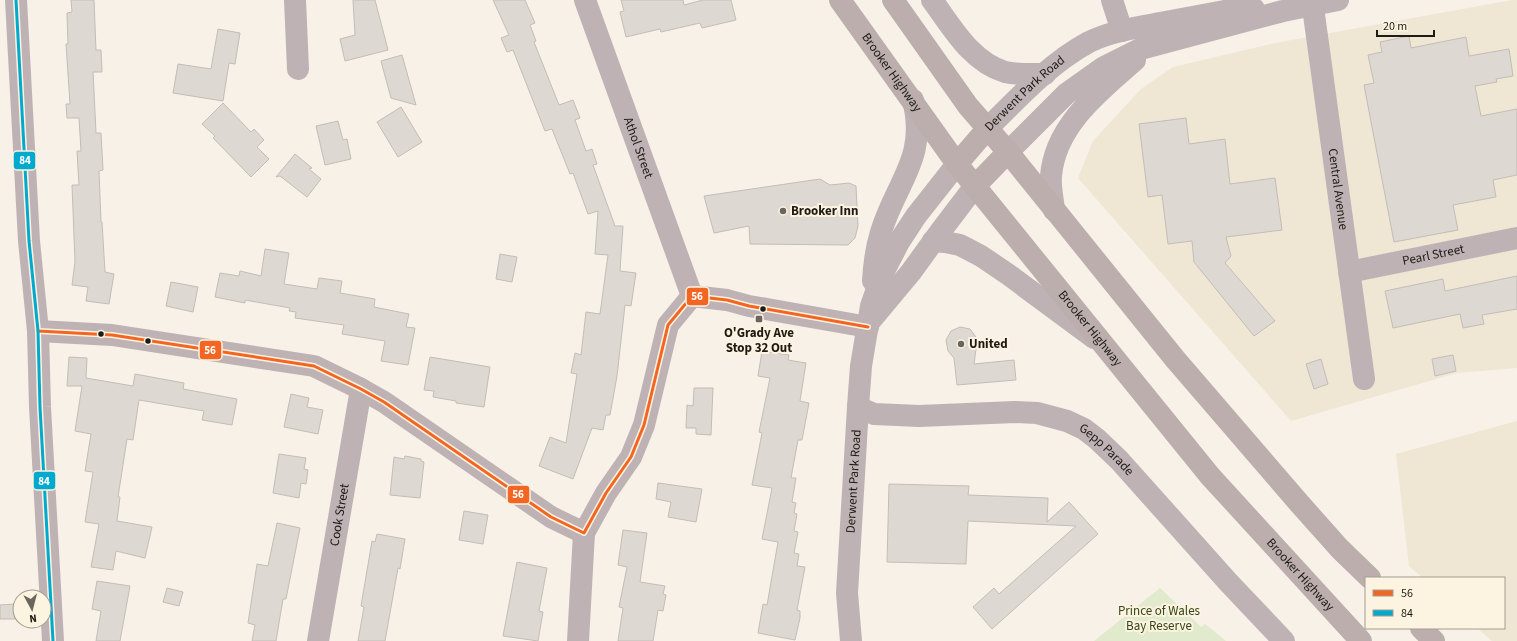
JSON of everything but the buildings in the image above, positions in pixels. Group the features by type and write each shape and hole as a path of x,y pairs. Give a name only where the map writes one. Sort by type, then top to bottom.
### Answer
{"highway":[{"name":"Brooker Highway","path":"840,0 957,164 1210,476 1361,641"},
{"path":"893,0 938,65 987,129 1008,152 1175,359 1299,503 1340,549 1369,577"},
{"name":"Derwent Park Road","path":"957,164 987,129"},
{"name":"Derwent Park Road","path":"975,186 1008,152"},
{"path":"1422,629 1434,641"}],"street":[{"path":"16,0 29,241 38,331 53,641"},
{"path":"295,0 298,69"},
{"name":"Athol Street","path":"584,0 692,296"},
{"path":"932,0 960,39 982,61 1006,72 1017,74 1045,74"},
{"path":"1112,0 1122,31"},
{"name":"Derwent Park Road","path":"1008,152 1066,94 1104,67 1140,49 1312,3 1338,0"},
{"name":"Central Avenue","path":"1312,3 1364,379"},
{"name":"Derwent Park Road","path":"987,129 1045,74 1063,59 1090,42 1122,31 1241,8 1283,11"},
{"path":"1054,210 1052,166 1060,143 1070,125 1095,95 1136,60 1168,42"},
{"path":"578,641 584,533 606,493 631,457 644,425 668,325 692,296 727,300 749,306 870,318 874,264 881,231 911,162 915,149 917,125 912,100"},
{"name":"Derwent Park Road","path":"851,641 847,593 858,407 862,360 870,318 882,275 900,242 924,205 957,164"},
{"name":"Derwent Park Road","path":"870,318 911,272 975,186"},
{"name":"Pearl Street","path":"1349,272 1517,238"},
{"path":"933,241 960,245 981,256 1009,275 1106,348"},
{"path":"38,331 112,335 314,366 384,402 551,517 584,533"},
{"name":"Cook Street","path":"318,641 361,389"},
{"name":"Gepp Parade","path":"858,407 874,414 919,416 1015,412 1037,413 1067,421 1084,429 1098,439 1119,460 1229,583 1284,641"}],"shaded area":[{"path":"1517,0 1517,368 1457,373 1291,421 1078,178 1093,141 1141,89 1173,67 1275,43"},
{"path":"1517,421 1517,641 1492,641 1478,629 1505,629 1505,577 1422,577 1409,566 1396,454"}],"green space":[{"name":"Prince of Wales Bay Reserve","path":"1160,588 1201,627 1205,624 1226,641 1094,641"}],"transit line":[{"name":"84","path":"16,0 29,241 38,331 40,407 53,641"},
{"name":"56","path":"38,331 112,335 314,366 384,402 551,517 584,533 606,493 631,457 644,425 668,325 692,296 727,300 749,306 868,327"}],"place":[{"name":"Brooker Inn","path":"783,211"},
{"name":"O'Grady Ave Stop 32 Out","path":"759,319"},
{"name":"United","path":"961,344"}]}
